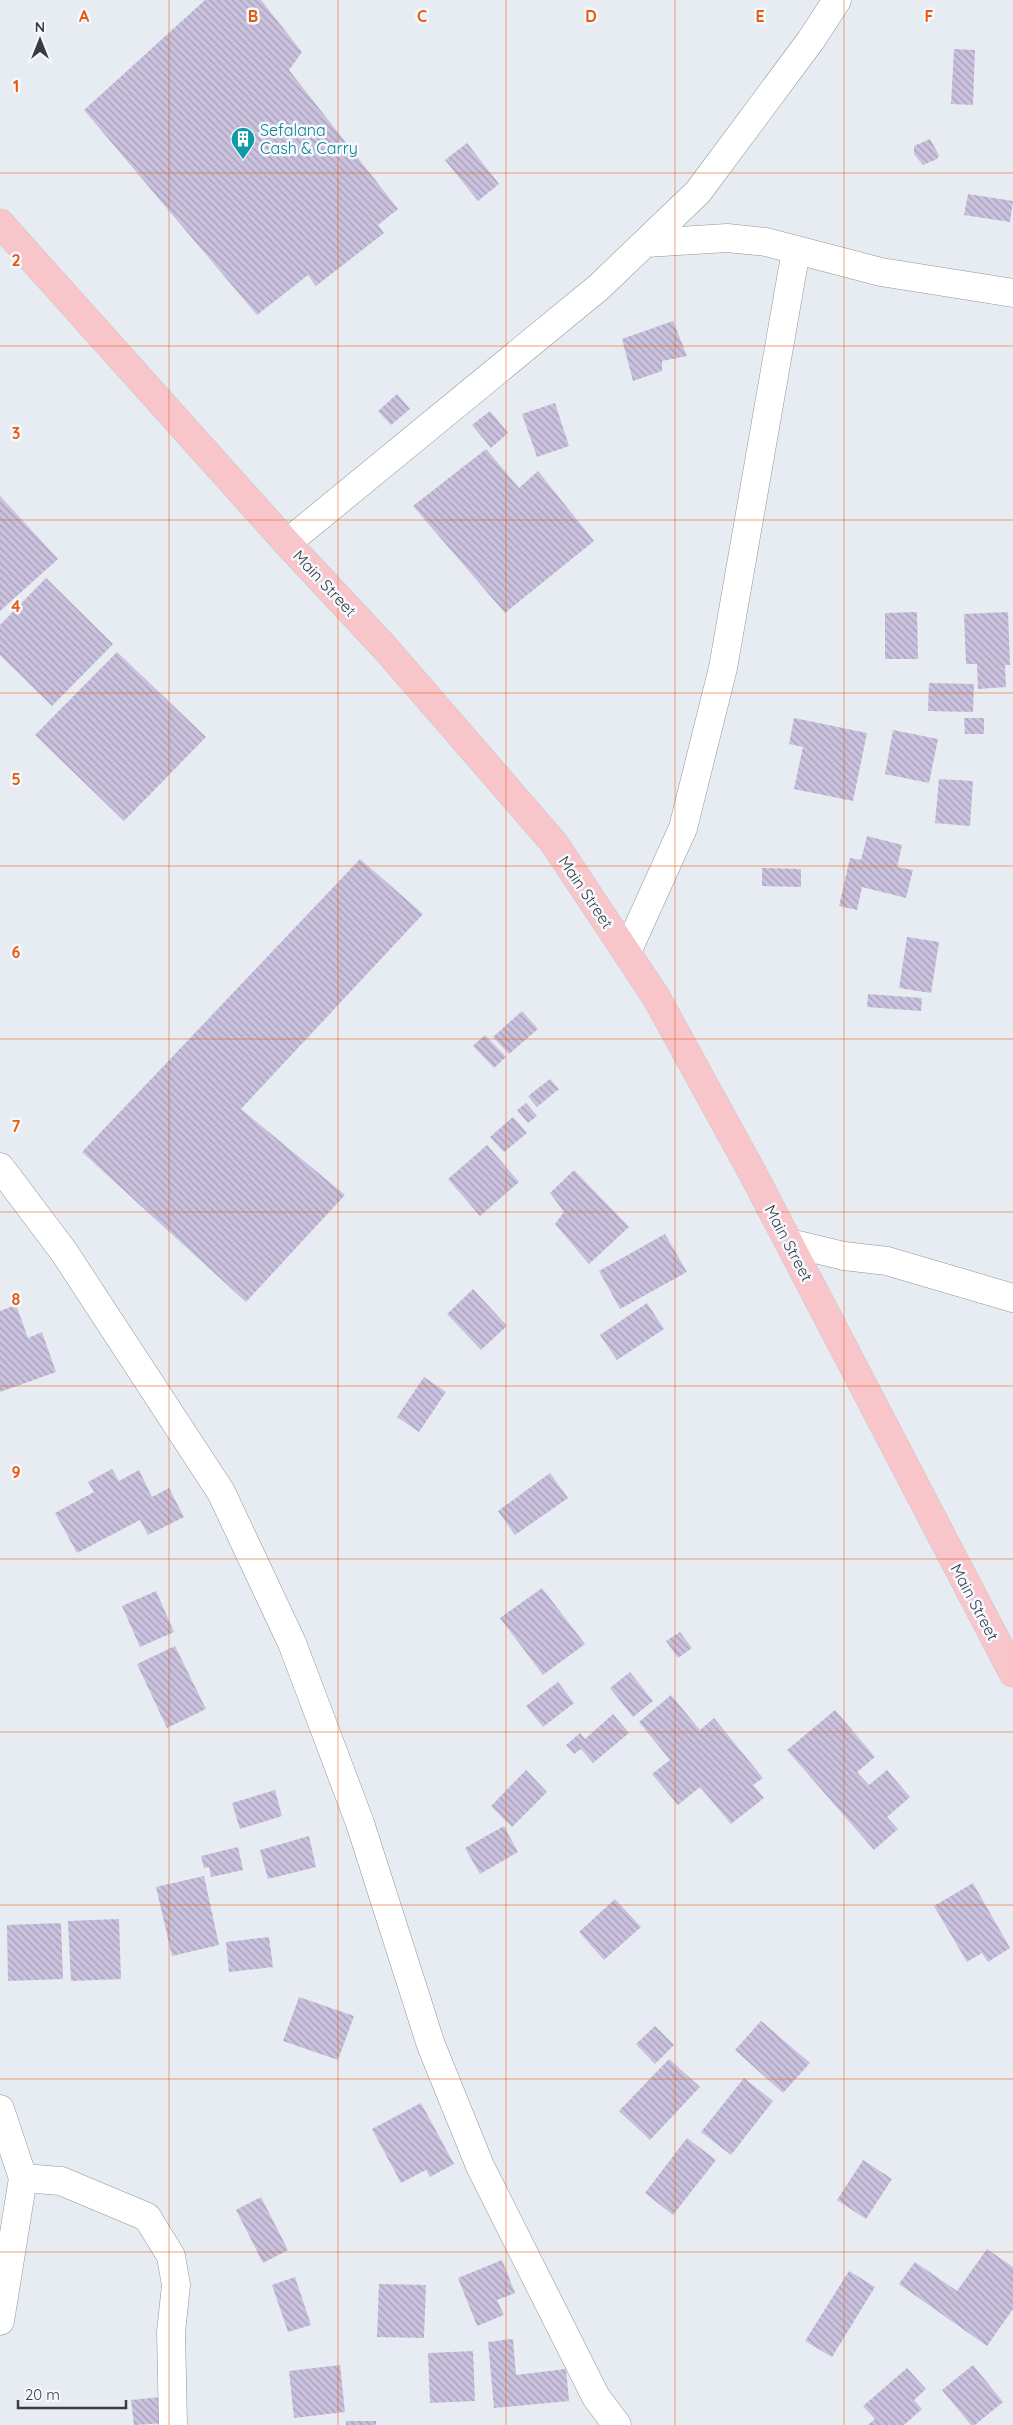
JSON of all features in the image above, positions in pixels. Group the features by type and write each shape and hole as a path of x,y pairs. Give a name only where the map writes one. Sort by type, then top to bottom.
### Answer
{"highway":[{"name":"Main Street","path":"0,223 287,543 386,649 554,843 656,997 790,1244 1013,1673"}],"street":[{"path":"287,543 599,287 698,192 811,40 837,0"},
{"path":"646,243 727,238 766,242 881,272 1013,293"},
{"path":"627,952 683,828 724,668 796,250"},
{"path":"0,1167 64,1252 221,1492 295,1652 360,1823 431,2045 480,2166 596,2397 617,2425"},
{"path":"790,1244 844,1256 887,1261 1013,1298"},
{"path":"0,2109 23,2178 0,2320"},
{"path":"23,2178 61,2181 147,2217 171,2256 176,2285 171,2332 173,2425"}],"building":[{"name":"Sefalana Cash & Carry","path":"205,0 261,0 302,52 289,70 398,209 378,225 384,233 316,286 308,275 257,315 84,110"},
{"path":"954,49 975,50 973,105 951,104"},
{"path":"930,139 939,155 937,159 923,165 914,154 914,146"},
{"path":"467,143 499,184 478,201 445,160"},
{"path":"968,194 1013,201 1010,222 964,215"},
{"path":"673,321 687,356 662,361 662,371 633,381 622,339"},
{"path":"397,394 410,409 391,425 378,411"},
{"path":"555,403 569,446 537,457 522,414"},
{"path":"490,411 508,433 491,448 472,425"},
{"path":"486,449 519,488 538,471 594,541 505,613 413,506"},
{"path":"0,496 58,559 0,611"},
{"path":"46,578 113,644 52,706 0,655 0,625"},
{"path":"917,612 918,659 885,659 885,613"},
{"path":"1008,612 1010,665 1005,665 1006,687 978,689 977,664 966,664 964,614"},
{"path":"117,652 206,737 124,821 35,735"},
{"path":"929,683 974,684 973,712 928,711"},
{"path":"794,718 867,733 853,801 794,789 803,747 789,744"},
{"path":"964,718 984,718 984,734 965,734"},
{"path":"893,730 938,739 929,783 885,774"},
{"path":"939,779 973,781 970,826 935,823"},
{"path":"867,836 902,845 897,867 913,870 906,898 862,887 857,910 839,906 850,858 861,860"},
{"path":"360,859 423,914 241,1109 345,1195 246,1302 82,1152"},
{"path":"762,868 801,869 801,887 762,886"},
{"path":"907,937 939,942 931,993 899,988"},
{"path":"868,994 922,998 921,1011 867,1007"},
{"path":"522,1011 538,1029 509,1054 493,1037"},
{"path":"485,1035 506,1057 494,1068 473,1046"},
{"path":"550,1079 559,1089 537,1107 528,1096"},
{"path":"526,1103 537,1116 528,1123 517,1110"},
{"path":"513,1117 527,1133 504,1152 490,1137"},
{"path":"487,1145 519,1182 480,1216 448,1179"},
{"path":"574,1170 629,1227 589,1264 555,1224 564,1212 550,1193"},
{"path":"665,1234 687,1272 620,1309 599,1271"},
{"path":"473,1289 507,1326 481,1350 447,1314"},
{"path":"647,1303 664,1329 617,1360 600,1335"},
{"path":"16,1305 28,1338 42,1332 56,1372 0,1392 0,1311"},
{"path":"424,1377 446,1392 419,1432 397,1417"},
{"path":"112,1469 119,1481 139,1470 152,1497 169,1488 184,1517 148,1535 140,1520 77,1553 55,1513 94,1492 88,1482"},
{"path":"550,1473 568,1498 515,1535 498,1511"},
{"path":"542,1588 585,1644 543,1675 500,1618"},
{"path":"156,1591 174,1632 140,1647 122,1606"},
{"path":"680,1632 692,1648 678,1658 666,1641"},
{"path":"175,1646 206,1709 167,1728 137,1664"},
{"path":"630,1672 653,1701 633,1717 610,1688"},
{"path":"558,1682 574,1703 543,1727 526,1706"},
{"path":"671,1695 700,1730 714,1718 763,1778 753,1785 764,1798 731,1824 700,1787 678,1805 652,1774 670,1760 639,1722"},
{"path":"835,1710 875,1757 857,1772 869,1785 887,1770 910,1797 887,1817 898,1829 874,1850 787,1750"},
{"path":"613,1714 629,1733 593,1763 581,1749 574,1754 566,1745 580,1733 585,1739"},
{"path":"526,1770 547,1792 512,1827 491,1806"},
{"path":"275,1790 282,1816 240,1829 232,1803"},
{"path":"504,1826 518,1852 480,1874 465,1848"},
{"path":"309,1836 316,1867 268,1879 260,1850"},
{"path":"238,1847 243,1870 211,1877 209,1867 204,1868 201,1856"},
{"path":"204,1876 219,1945 172,1956 156,1887"},
{"path":"973,1883 1010,1948 988,1962 982,1953 967,1962 934,1906"},
{"path":"615,1899 641,1927 604,1960 579,1932"},
{"path":"119,1919 121,1979 71,1981 68,1921"},
{"path":"61,1923 63,1979 8,1981 7,1925"},
{"path":"269,1937 273,1967 229,1972 226,1942"},
{"path":"299,1997 354,2016 338,2060 283,2041"},
{"path":"761,2021 810,2063 783,2093 735,2050"},
{"path":"655,2026 674,2045 655,2064 636,2044"},
{"path":"669,2059 700,2087 650,2140 619,2111"},
{"path":"744,2078 773,2101 731,2155 701,2132"},
{"path":"421,2103 454,2164 430,2177 426,2170 401,2183 372,2129"},
{"path":"687,2138 716,2160 673,2215 645,2193"},
{"path":"863,2160 892,2179 866,2219 837,2200"},
{"path":"261,2197 288,2250 263,2263 236,2210"},
{"path":"987,2249 1013,2267 1013,2309 987,2346 899,2284 915,2262 957,2291"},
{"path":"502,2260 515,2293 497,2300 504,2315 477,2326 458,2278"},
{"path":"849,2271 875,2287 832,2357 805,2341"},
{"path":"295,2277 311,2325 288,2332 272,2285"},
{"path":"379,2284 426,2285 424,2338 377,2337"},
{"path":"513,2339 516,2375 566,2369 569,2401 494,2408 488,2342"},
{"path":"473,2351 475,2401 430,2403 428,2353"},
{"path":"340,2365 345,2412 294,2418 289,2371"},
{"path":"973,2365 1003,2402 975,2425 971,2425 942,2390"},
{"path":"907,2368 926,2389 914,2400 922,2409 904,2425 868,2425 875,2419 863,2406"},
{"path":"162,2397 166,2423 134,2425 131,2400"},
{"path":"346,2421 376,2421 376,2425 346,2425"}],"place":[{"name":"Sefalana Cash & Carry","path":"243,160"}]}
